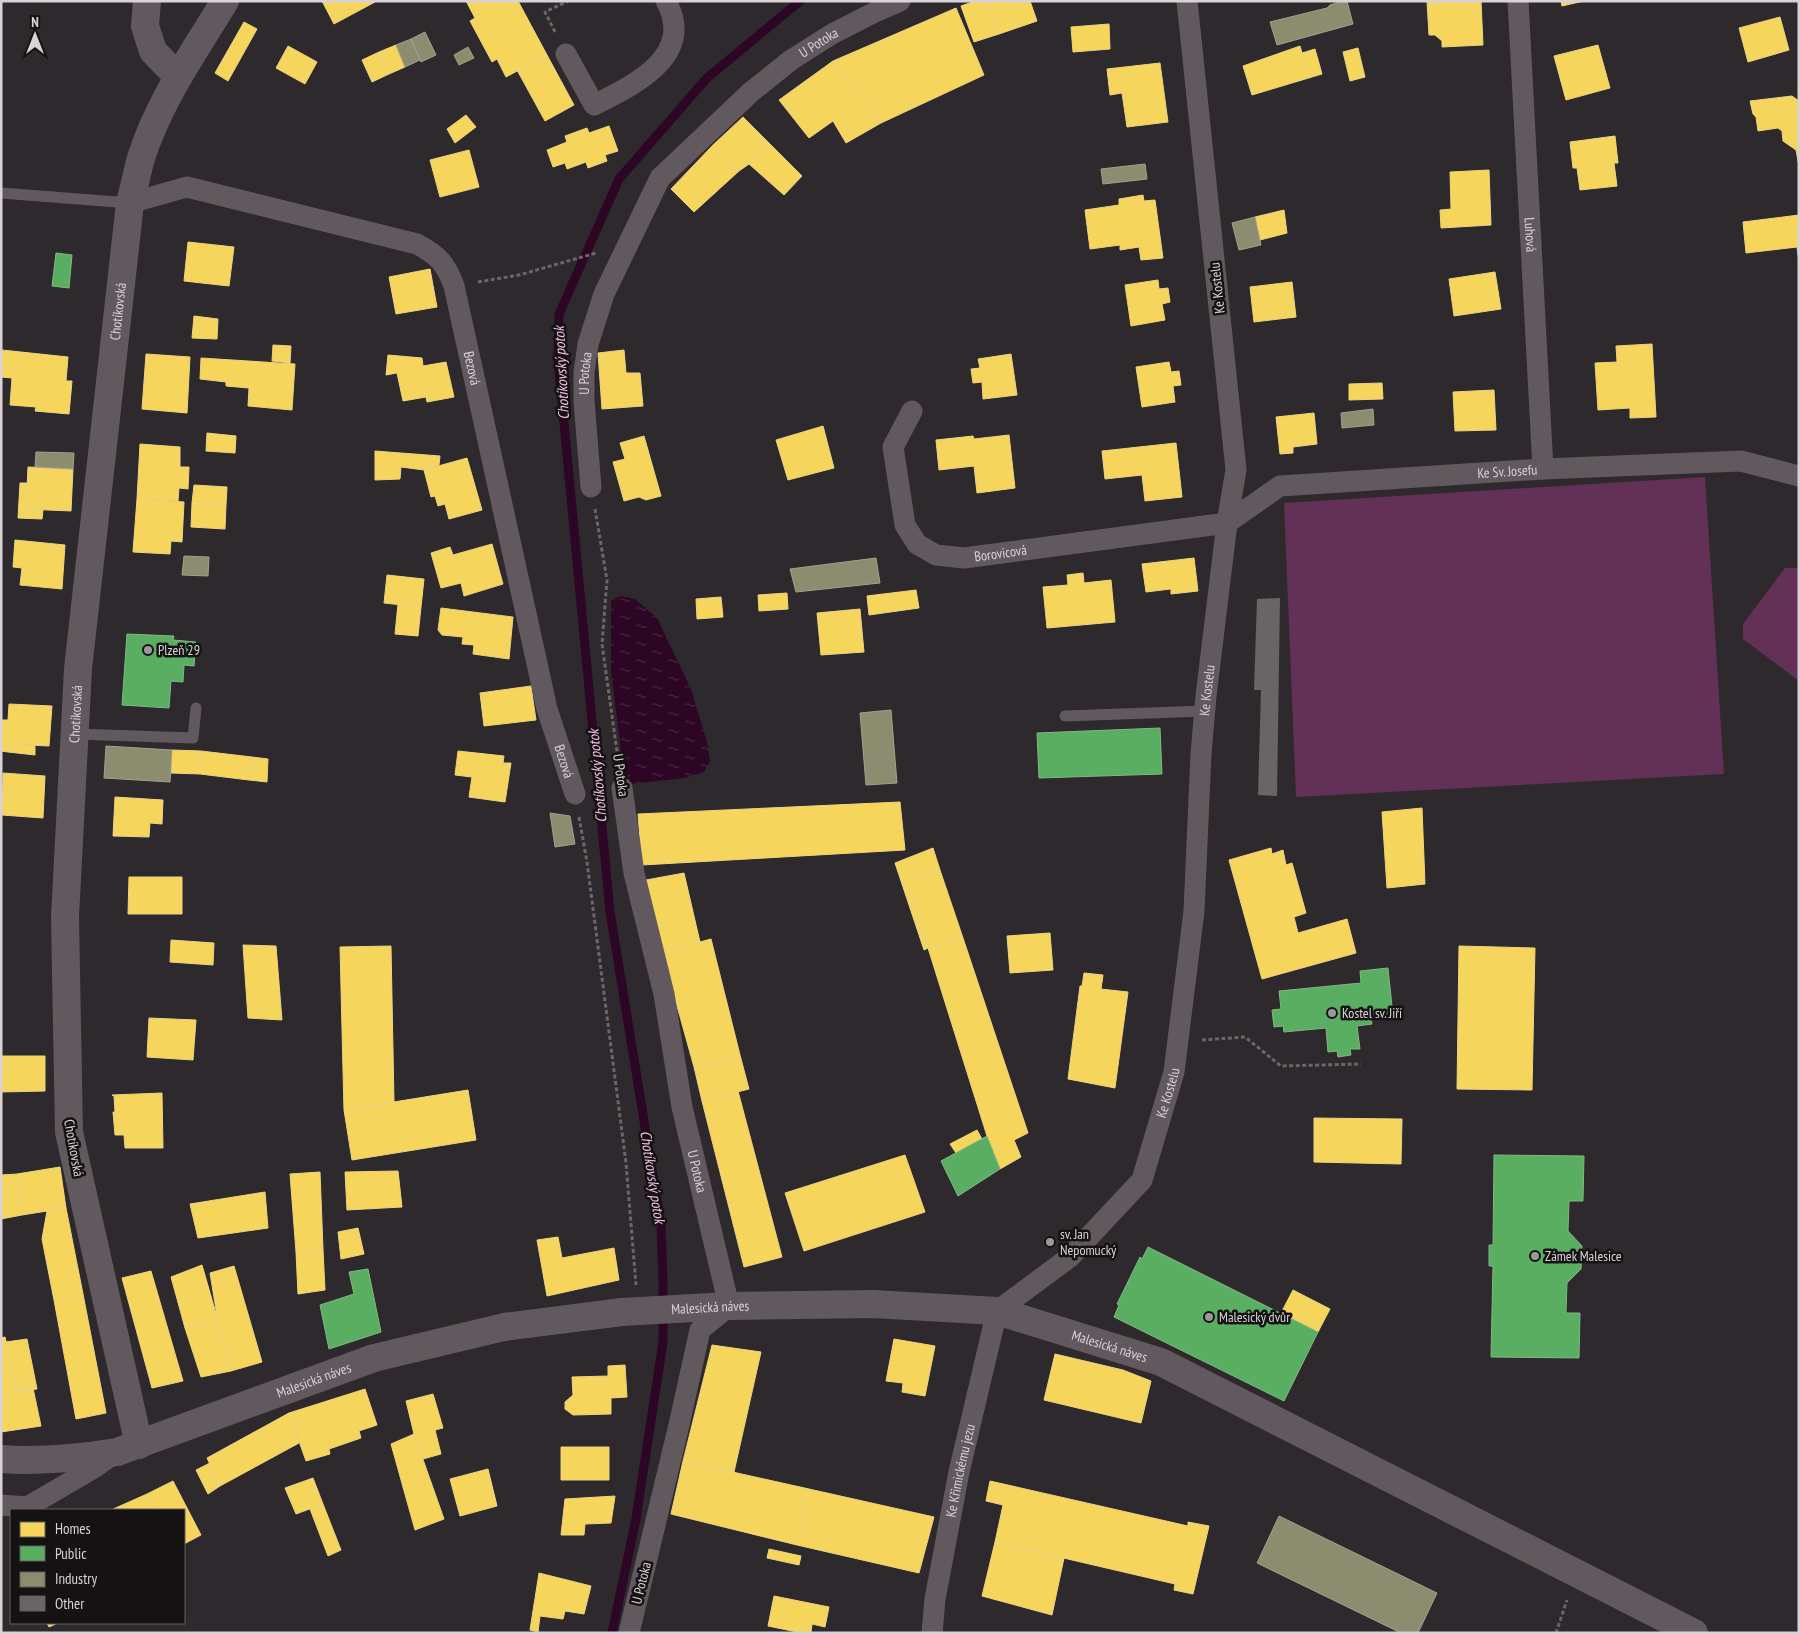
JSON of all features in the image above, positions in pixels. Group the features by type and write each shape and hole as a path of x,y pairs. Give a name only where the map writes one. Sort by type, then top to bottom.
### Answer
{"street":[{"path":"147,1 145,26 153,51 178,77"},
{"name":"Chotíkovská","path":"128,1448 69,1132 65,918 78,669 130,203 141,158 158,116 178,77 225,1"},
{"path":"566,54 594,105 634,85 664,58 670,47 673,22 666,1"},
{"name":"U Potoka","path":"591,487 584,401 584,372 588,344 604,294 660,178 751,92 791,60 874,6 900,1"},
{"name":"Ke Kostelu","path":"997,1311 1070,1257 1142,1180 1174,1072 1194,912 1204,712 1227,523 1236,470 1188,1"},
{"name":"Luhová","path":"1518,1 1543,469"},
{"name":"Bezová","path":"130,203 187,187 417,244 439,258 448,270 454,286 547,709 575,794"},
{"name":"Borovicová","path":"912,411 893,447 905,525 916,544 936,555 964,558 1227,523"},
{"name":"Ke Sv. Josefu","path":"1227,523 1280,486 1543,469 1741,461 1799,476"},
{"name":"U Potoka","path":"622,788 634,873 664,994 682,1107 729,1306 700,1330 629,1633"},
{"name":"Malesická náves","path":"1,1459 31,1461 72,1459 128,1448 374,1358 504,1327 642,1310 729,1306 873,1304 997,1311 1161,1362 1694,1633"},
{"name":"Ke Křimickému jezu","path":"932,1633 935,1599 959,1472 997,1311"},
{"name":"Malesická náves","path":"23,1509 128,1448"},
{"path":"1,1505 14,1509"}],"lane":[{"path":"1,193 130,203"},
{"path":"75,734 194,738 196,708"},
{"path":"1065,716 1204,712"}],"path":[{"path":"566,54 546,12 568,1"},
{"path":"454,286 519,275 596,253"},
{"name":"U Potoka","path":"591,487 607,580 602,644 622,788"},
{"path":"575,794 587,862 626,1162 642,1310"},
{"path":"1178,1041 1245,1037 1281,1066 1361,1064"}],"shaded area":[{"path":"1705,477 1724,774 1296,797 1284,503"},
{"path":"1785,568 1799,568 1799,681 1743,639 1743,624"}],"water":[{"path":"621,596 635,599 657,618 691,689 707,742 710,761 704,772 684,778 630,784 624,776 611,671 611,601"}],"building: Homes":[{"path":"322,1 375,1 375,2 334,24"},
{"path":"466,1 518,1 547,55 506,77 497,59 492,62 470,21 475,18"},
{"path":"975,1 988,1 999,34 974,42 961,6"},
{"path":"988,1 1030,1 1037,21 999,34"},
{"path":"1427,1 1481,1 1483,45 1442,47 1442,41 1435,35 1429,35"},
{"path":"1561,1 1584,1 1562,6"},
{"path":"956,8 984,75 881,123 833,61"},
{"path":"1780,17 1789,50 1748,62 1739,28"},
{"path":"244,22 257,29 228,81 215,73"},
{"path":"1109,24 1110,49 1073,52 1071,27"},
{"path":"396,45 405,67 389,74 379,52"},
{"path":"1598,45 1610,88 1566,100 1554,56"},
{"path":"288,46 317,62 305,84 276,68"},
{"path":"1300,46 1302,53 1315,49 1322,74 1252,95 1243,66"},
{"path":"1358,48 1365,77 1350,81 1343,52"},
{"path":"379,52 389,74 372,82 362,60"},
{"path":"547,55 574,105 545,121 517,70"},
{"path":"833,61 881,123 846,143 833,121 809,138 779,100"},
{"path":"1160,63 1168,122 1127,127 1122,93 1110,95 1107,69"},
{"path":"1792,96 1799,101 1799,166 1796,150 1783,141 1782,131 1778,128 1758,131 1756,117 1753,114 1750,101"},
{"path":"466,115 476,127 455,143 447,129"},
{"path":"743,117 767,141 749,164 739,171 713,145"},
{"path":"609,126 618,151 605,155 607,161 588,168 586,162 567,169 565,163 553,167 547,150 567,142 565,136 587,128 589,133"},
{"path":"1615,136 1618,163 1614,163 1617,186 1580,190 1577,168 1573,168 1570,142"},
{"path":"767,141 802,176 784,195 749,164"},
{"path":"713,145 739,171 694,212 671,189"},
{"path":"469,150 479,187 440,197 430,160"},
{"path":"1489,170 1491,225 1441,228 1440,210 1451,209 1450,172"},
{"path":"1143,195 1144,201 1155,200 1163,258 1141,260 1139,247 1120,250 1120,245 1090,249 1085,210 1119,205 1119,199"},
{"path":"1284,210 1287,233 1260,240 1255,217"},
{"path":"1799,215 1799,262 1797,247 1746,253 1743,222"},
{"path":"188,242 234,247 229,286 184,281"},
{"path":"430,269 437,307 396,314 389,277"},
{"path":"1495,272 1501,309 1454,316 1449,279"},
{"path":"1158,280 1159,289 1168,288 1170,302 1162,304 1165,320 1131,326 1125,285"},
{"path":"1292,282 1296,317 1254,322 1250,287"},
{"path":"194,316 218,319 217,339 192,338"},
{"path":"1652,344 1656,417 1630,418 1630,408 1598,410 1595,363 1617,362 1616,346"},
{"path":"273,345 291,346 290,363 272,361"},
{"path":"2,350 68,357 66,381 72,381 69,414 35,411 36,407 10,405 12,378 1,377"},
{"path":"624,350 626,373 640,373 643,406 602,409 598,353"},
{"path":"146,354 190,357 187,413 142,409"},
{"path":"1011,354 1017,395 983,399 982,382 973,383 971,369 980,368 978,359"},
{"path":"388,355 422,358 423,366 446,362 454,397 427,402 426,397 403,401 397,373 386,375"},
{"path":"201,358 295,364 292,410 248,406 249,388 226,386 226,382 200,379"},
{"path":"1169,362 1171,372 1179,371 1181,385 1173,386 1175,402 1142,407 1136,367"},
{"path":"1382,383 1383,399 1349,400 1349,384"},
{"path":"1494,390 1496,430 1455,431 1453,392"},
{"path":"1314,413 1317,444 1293,447 1293,453 1280,454 1276,417"},
{"path":"823,426 834,468 788,480 776,440"},
{"path":"207,433 236,436 235,453 206,451"},
{"path":"1009,435 1015,488 977,493 974,466 939,470 936,440 973,436 974,439"},
{"path":"644,436 661,496 646,500 639,497 624,501 613,462 625,459 620,443"},
{"path":"1176,443 1182,497 1145,501 1142,475 1105,479 1102,451"},
{"path":"140,444 180,447 180,467 189,467 188,489 179,488 178,501 137,499"},
{"path":"375,451 440,456 439,465 424,470 401,467 400,479 375,480"},
{"path":"467,458 482,510 449,519 445,504 438,506 435,496 431,497 424,470"},
{"path":"28,467 73,469 71,511 26,509"},
{"path":"20,483 28,483 26,509 43,510 42,519 18,518"},
{"path":"194,485 227,487 226,505 192,503"},
{"path":"137,499 184,502 182,542 171,541 170,554 133,552"},
{"path":"192,503 226,505 225,529 191,527"},
{"path":"15,540 65,545 62,589 20,585 22,568 13,567"},
{"path":"492,544 503,584 464,596 461,583 441,588 431,553 450,547 453,555"},
{"path":"1194,558 1198,591 1171,594 1171,589 1146,592 1142,564"},
{"path":"1083,573 1084,583 1111,580 1115,622 1047,628 1043,587 1068,585 1067,575"},
{"path":"387,575 424,579 421,607 384,603"},
{"path":"916,590 919,608 869,615 867,596"},
{"path":"787,593 788,609 759,611 758,595"},
{"path":"721,597 723,617 697,619 696,599"},
{"path":"398,604 421,607 418,636 395,634"},
{"path":"441,608 513,617 509,659 473,654 474,645 462,644 463,637 442,635 438,630"},
{"path":"860,609 864,652 821,655 817,613"},
{"path":"531,686 536,720 484,726 480,693"},
{"path":"9,704 52,706 49,746 9,744 8,752 1,751 1,720 8,720"},
{"path":"9,744 35,746 35,755 8,752"},
{"path":"172,750 201,751 200,774 171,773"},
{"path":"201,751 252,757 249,780 200,774"},
{"path":"458,751 504,756 503,763 511,763 505,802 469,797 472,777 455,775"},
{"path":"252,757 268,759 267,782 249,780"},
{"path":"3,773 45,776 43,818 2,815"},
{"path":"115,797 163,800 162,824 150,823 149,837 113,836"},
{"path":"900,802 905,850 642,865 638,814"},
{"path":"1422,808 1425,884 1387,888 1382,812"},
{"path":"933,848 940,870 905,880 928,948 924,950 895,863"},
{"path":"1271,848 1272,854 1283,850 1286,865 1292,863 1306,913 1294,917 1298,933 1347,919 1356,953 1262,979 1229,860"},
{"path":"940,870 963,938 928,948 905,880"},
{"path":"684,873 700,942 662,952 646,880"},
{"path":"129,877 182,877 182,914 128,914"},
{"path":"1050,933 1053,970 1010,973 1007,936"},
{"path":"963,938 1028,1133 1014,1140 1021,1157 1000,1169 987,1136 928,948"},
{"path":"711,939 740,1055 694,1067 662,952"},
{"path":"171,940 214,943 213,965 170,962"},
{"path":"243,945 276,946 282,1020 248,1018"},
{"path":"391,946 394,1102 344,1110 340,947"},
{"path":"1459,946 1535,948 1532,1090 1457,1089"},
{"path":"1084,973 1103,975 1101,989 1128,992 1115,1088 1068,1079 1080,986 1082,986"},
{"path":"149,1018 196,1020 193,1060 147,1057"},
{"path":"740,1055 749,1089 702,1101 694,1067"},
{"path":"1,1056 45,1056 45,1091 1,1092"},
{"path":"468,1090 476,1140 352,1160 344,1110"},
{"path":"738,1091 782,1257 744,1267 702,1101"},
{"path":"162,1093 163,1148 125,1148 124,1135 115,1135 114,1096 112,1095"},
{"path":"1314,1118 1402,1119 1401,1164 1314,1162"},
{"path":"977,1130 982,1139 956,1153 950,1144"},
{"path":"905,1155 925,1212 804,1251 785,1193"},
{"path":"60,1167 66,1208 22,1215 17,1174"},
{"path":"398,1171 402,1207 347,1210 345,1172"},
{"path":"320,1172 323,1249 296,1252 290,1174"},
{"path":"17,1174 22,1215 1,1219 1,1175"},
{"path":"265,1192 268,1228 198,1238 190,1204"},
{"path":"66,1208 83,1294 54,1300 42,1239 47,1211"},
{"path":"358,1228 364,1254 341,1259 338,1232"},
{"path":"558,1237 562,1258 614,1248 619,1280 547,1296 537,1240"},
{"path":"323,1249 325,1290 298,1294 296,1252"},
{"path":"202,1265 217,1317 185,1328 171,1277"},
{"path":"234,1266 262,1362 231,1371 217,1316 210,1273"},
{"path":"151,1271 183,1381 152,1388 122,1278"},
{"path":"1293,1290 1330,1309 1318,1332 1281,1313"},
{"path":"83,1294 106,1413 76,1419 54,1300"},
{"path":"217,1316 231,1371 201,1377 185,1328"},
{"path":"5,1337 18,1391 1,1393 1,1338"},
{"path":"27,1339 37,1389 18,1391 6,1342"},
{"path":"894,1339 935,1346 925,1396 902,1392 903,1383 886,1381"},
{"path":"712,1345 761,1352 734,1472 683,1461"},
{"path":"1055,1354 1123,1370 1151,1381 1141,1423 1044,1400"},
{"path":"625,1365 627,1397 611,1398 611,1414 573,1415 565,1409 565,1402 573,1395 572,1377 608,1376 608,1366"},
{"path":"33,1388 41,1426 1,1432 1,1393"},
{"path":"365,1389 377,1425 359,1431 361,1438 329,1449 330,1454 306,1461 289,1413"},
{"path":"433,1394 443,1428 435,1430 441,1454 423,1459 414,1434 406,1401"},
{"path":"289,1413 299,1443 220,1486 207,1458"},
{"path":"414,1434 444,1519 415,1530 391,1444"},
{"path":"561,1447 609,1447 609,1480 561,1480"},
{"path":"683,1461 809,1489 797,1545 671,1514"},
{"path":"210,1463 220,1486 208,1494 196,1470"},
{"path":"488,1469 497,1506 460,1516 450,1479"},
{"path":"313,1478 323,1504 296,1514 285,1488"},
{"path":"173,1481 201,1535 185,1543 185,1509 155,1509 147,1494"},
{"path":"990,1481 1188,1526 1188,1522 1209,1526 1193,1594 1174,1590 1175,1584 995,1542 1003,1505 986,1501"},
{"path":"809,1489 934,1517 919,1573 797,1545"},
{"path":"147,1494 155,1509 113,1509"},
{"path":"615,1496 611,1523 585,1524 584,1535 561,1535 565,1499"},
{"path":"323,1504 341,1550 328,1556 310,1509"},
{"path":"995,1542 1064,1558 1052,1615 982,1596"},
{"path":"769,1549 801,1556 799,1565 767,1558"},
{"path":"539,1573 591,1586 584,1614 565,1611 563,1619 540,1616 538,1632 530,1630"},
{"path":"774,1596 829,1607 825,1627 812,1624 811,1633 802,1633 768,1626"}],"building: Public":[{"path":"56,253 72,255 69,288 52,286"},
{"path":"127,634 174,636 173,640 196,642 194,666 184,665 183,682 171,681 169,708 122,705"},
{"path":"1160,728 1162,774 1039,778 1037,733"},
{"name":"Kostel sv. Jiří","path":"1388,968 1393,1016 1371,1019 1372,1024 1357,1026 1360,1049 1350,1049 1351,1055 1338,1057 1337,1051 1328,1052 1326,1028 1284,1032 1283,1026 1274,1027 1272,1010 1281,1009 1279,991 1361,983 1360,971"},
{"path":"987,1136 1000,1169 958,1196 941,1161"},
{"name":"Zámek Malesice","path":"1494,1155 1584,1156 1583,1201 1569,1201 1568,1231 1582,1246 1581,1269 1567,1283 1566,1313 1580,1313 1579,1358 1491,1357 1493,1266 1489,1266 1489,1245 1493,1245"},
{"path":"1148,1247 1318,1332 1284,1401 1114,1317 1119,1305 1117,1304 1140,1257 1142,1259"},
{"path":"368,1269 381,1332 329,1349 320,1305 354,1294 349,1272"}],"building: Industry":[{"path":"1347,1 1353,24 1277,45 1270,22 1327,8 1330,5"},
{"path":"425,32 436,55 421,62 411,39"},
{"path":"411,39 420,60 405,67 396,45"},
{"path":"468,47 474,58 459,65 454,55"},
{"path":"1145,164 1147,179 1103,184 1101,169"},
{"path":"1255,217 1261,245 1239,250 1232,223"},
{"path":"1373,409 1374,425 1342,428 1341,413"},
{"path":"36,452 74,453 73,469 35,467"},
{"path":"184,556 209,557 208,576 182,575"},
{"path":"876,558 880,583 796,592 790,569"},
{"path":"891,710 897,783 866,785 860,713"},
{"path":"106,746 172,750 170,782 104,778"},
{"path":"550,813 570,816 575,844 555,847"},
{"path":"1279,1516 1437,1593 1418,1633 1401,1633 1257,1563"}],"building: Other":[{"path":"1280,598 1277,796 1258,795 1261,690 1254,690 1257,599"}],"waterway":[{"name":"Chotíkovský potok","path":"612,1633 636,1519 663,1342 661,1225 610,912 558,359 559,314 619,179 707,78 800,1"}],"place":[{"name":"Plzeň 29","path":"148,650"},
{"name":"Kostel sv. Jiří","path":"1332,1013"},
{"name":"sv. Jan Nepomucký","path":"1050,1242"},
{"name":"Zámek Malesice","path":"1535,1256"},
{"name":"Malesický dvůr","path":"1209,1317"}]}
